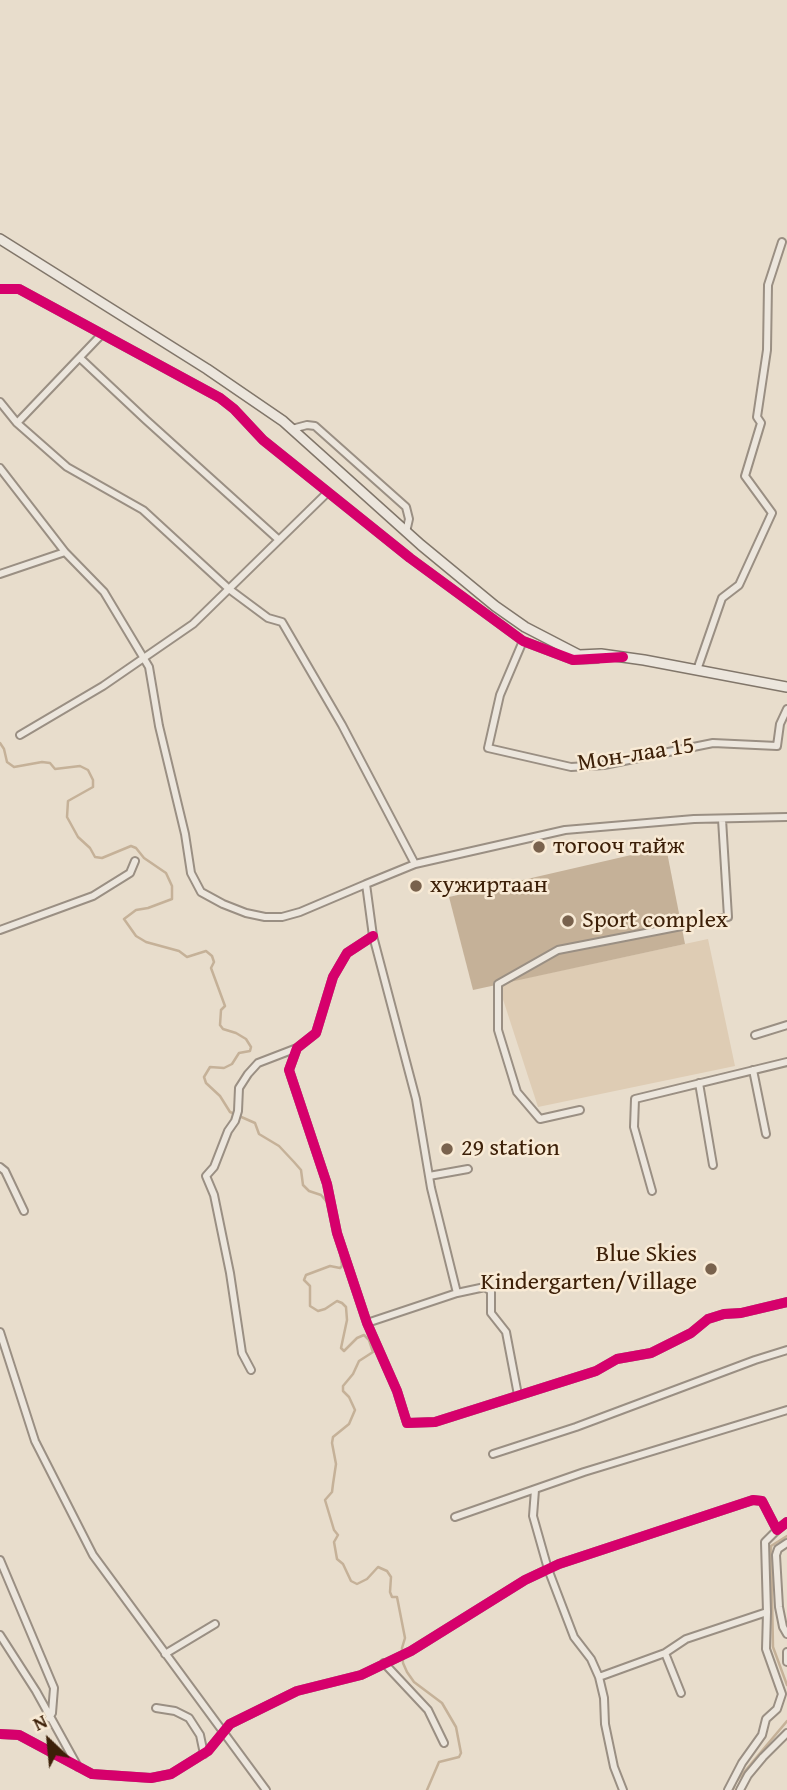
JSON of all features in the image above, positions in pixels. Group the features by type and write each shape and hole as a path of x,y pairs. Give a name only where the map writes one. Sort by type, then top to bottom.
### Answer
{"main road":[{"path":"0,239 207,369 292,429 406,532 495,606 525,627 579,655 623,657 787,687"}],"street":[{"path":"697,670 722,598 739,585 772,513 745,476 761,424 757,417 767,350 768,285 782,242"},
{"path":"0,289 19,289 220,398 263,440 416,564 523,641 573,660 623,657"},
{"path":"17,423 102,334"},
{"path":"80,358 279,540"},
{"path":"0,402 17,423 67,467 143,510 229,589 268,618 282,622 342,725 415,864"},
{"path":"292,429 315,426 406,507 409,519 406,532"},
{"path":"0,468 65,552 104,592 149,667 191,873 201,892 223,904 265,917 282,916 415,864 565,830 694,819 787,817"},
{"path":"352,485 365,471"},
{"path":"20,735 143,659 193,624 328,492"},
{"path":"0,574 65,552"},
{"name":"Мон-лаа 15","path":"523,641 500,695 488,748 571,767 604,765 713,743 777,746 780,724 787,709"},
{"path":"580,1110 540,1119 517,1092 498,1030 498,984 558,950 728,917 722,819"},
{"path":"0,930 93,896 130,873 135,861"},
{"path":"366,884 373,936 416,1099 429,1176 457,1293"},
{"path":"251,1370 242,1353 214,1195 206,1177 214,1167 238,1111 239,1088 258,1063 297,1048 316,1033 333,977 347,953 373,936"},
{"path":"755,1035 787,1025"},
{"path":"297,1048 289,1070 327,1184 337,1233 367,1323 397,1391 407,1423 435,1422 596,1371 617,1359 651,1353 691,1333 708,1319 787,1302"},
{"path":"652,1191 634,1126 635,1098 787,1062"},
{"path":"753,1070 765,1134"},
{"path":"699,1083 713,1165"},
{"path":"0,1167 5,1171 24,1211"},
{"path":"429,1176 468,1169"},
{"path":"367,1323 457,1293 485,1287 491,1291 491,1312 506,1332 518,1395"},
{"path":"0,1332 35,1441 93,1555 266,1790"},
{"path":"493,1454 576,1427 787,1350"},
{"path":"455,1517 787,1410"},
{"path":"535,1490 533,1516 548,1569 574,1637 591,1659 599,1677 607,1735 614,1767 623,1790"},
{"path":"0,1734 19,1735 92,1774 151,1778 171,1774 204,1754 230,1724 287,1695 361,1675 407,1653 525,1580 548,1569 753,1500 762,1501 777,1530"},
{"path":"728,1790 742,1763 762,1735 766,1719 777,1709 782,1694 766,1649 765,1542 787,1522"},
{"path":"787,1543 778,1549 776,1555 779,1607 787,1634"},
{"path":"0,1560 54,1688 52,1713 49,1718"},
{"path":"599,1677 664,1653 686,1639 767,1612"},
{"path":"165,1654 215,1624"},
{"path":"0,1636 36,1691 79,1769"},
{"path":"787,1652 787,1662"},
{"path":"664,1653 681,1693"},
{"path":"384,1663 428,1710 444,1743"},
{"path":"156,1708 175,1711 189,1718 200,1735 204,1754"},
{"path":"740,1790 748,1775 787,1733"}],"shaded area":[{"name":"Sport complex","path":"666,847 685,944 473,990 449,897"},
{"path":"708,939 735,1066 538,1107 498,984"}],"waterway":[{"path":"0,743 7,762 14,767 42,762 50,763 55,769 80,766 88,770 93,787 68,801 67,817 78,837 95,857 102,858 131,846 166,873 172,886 172,899 136,910 124,919 136,936 146,942 179,951 187,957 206,951 212,956 214,962 211,968 225,1006 221,1010 220,1025 246,1039 251,1047 250,1051 239,1053 232,1064 224,1068 210,1067 204,1077 206,1083 220,1096 230,1112 255,1123 259,1134 279,1146 301,1170 303,1185 309,1191 321,1195 327,1202 335,1235"},
{"path":"340,1251 340,1268 330,1266 306,1275 304,1280 310,1286 310,1306 318,1311 337,1301 342,1303 346,1307 347,1320 341,1348 344,1351 364,1335 373,1352 359,1361 343,1386 343,1391 355,1410 349,1424 333,1437 336,1464 332,1492 325,1500 338,1535 334,1542 337,1559 343,1564 351,1581 357,1584 367,1579 378,1567 387,1571 391,1577 390,1592 392,1597 397,1597 405,1638 402,1648 403,1663 414,1682 442,1703 456,1727 461,1753 459,1757 439,1762 427,1790"},
{"path":"787,1536 771,1546 773,1647 787,1685"},
{"path":"733,1790 735,1783 787,1721"}],"cycle path":[{"path":"0,289 19,289 220,398 263,440 410,558 523,641 573,660 623,657"},
{"path":"373,936 347,953 333,977 316,1033 297,1048 289,1070 327,1184 337,1233 367,1323 397,1391 407,1423 435,1422 596,1371 617,1359 651,1353 691,1333 708,1319 787,1302"},
{"path":"0,1734 19,1735 92,1774 151,1778 171,1774 208,1751 230,1724 297,1691 361,1675 411,1651 525,1580 559,1564 753,1500 762,1501 777,1530 787,1522"}],"place":[{"name":"тогооч тайж","path":"539,847"},
{"name":"хужиртаан","path":"416,886"},
{"name":"Sport complex","path":"568,921"},
{"name":"29 station","path":"447,1149"},
{"name":"Blue Skies Kindergarten/Village","path":"711,1269"}]}
